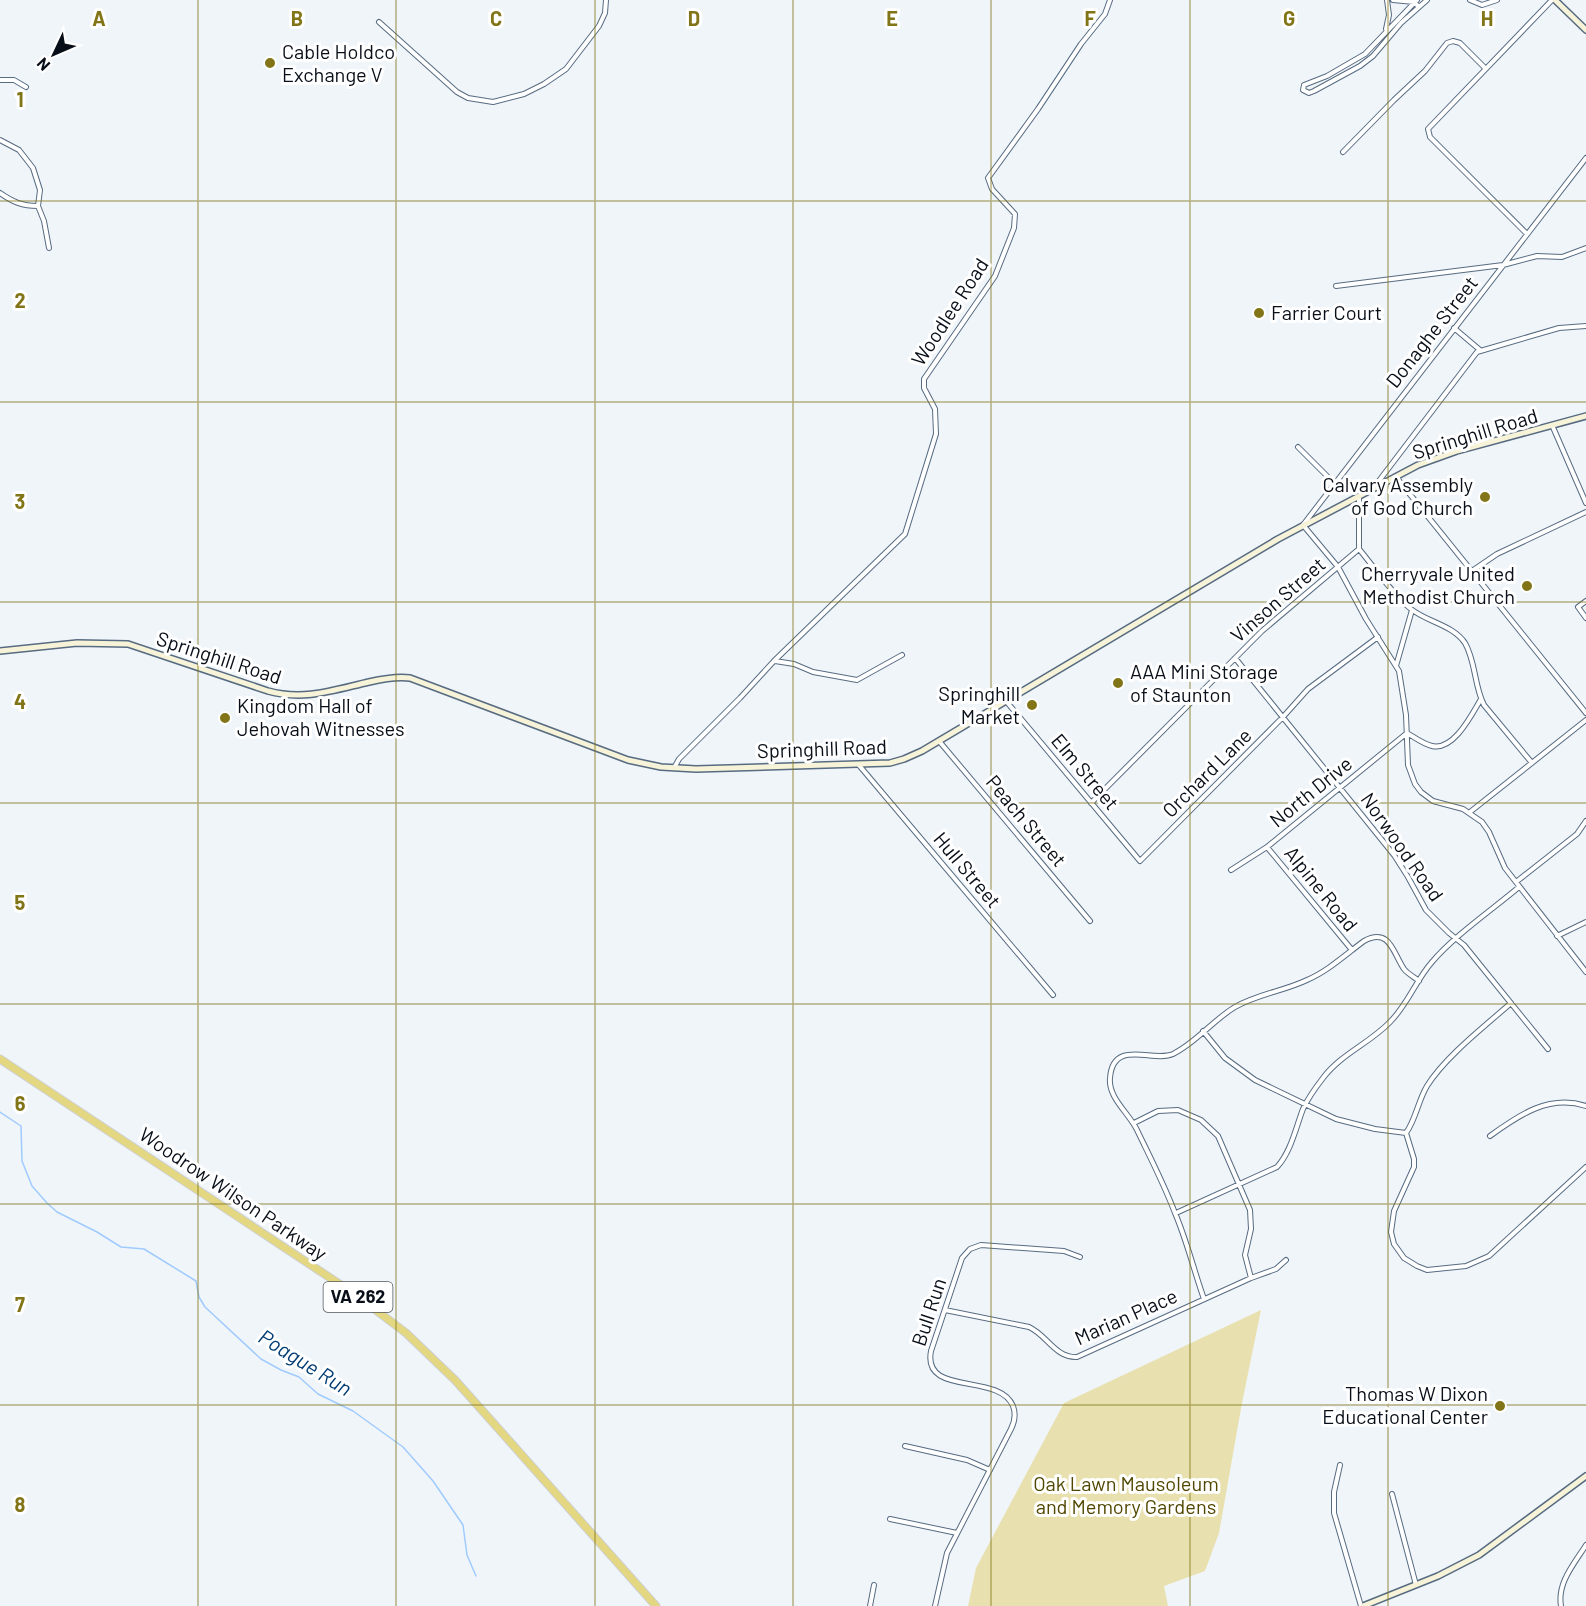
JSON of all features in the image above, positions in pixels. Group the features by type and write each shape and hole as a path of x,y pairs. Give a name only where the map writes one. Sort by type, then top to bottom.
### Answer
{"highway":[{"name":"Woodrow Wilson Parkway","path":"0,1059 356,1295 406,1333 464,1390 656,1606"}],"street":[{"path":"379,22 457,92 468,98 493,102 524,94 566,69 604,20 606,0"},
{"name":"Woodlee Road","path":"674,768 679,759 774,661 906,532 936,434 934,409 924,388 924,379 995,276 1015,223 1015,214 992,189 988,178 1081,44 1105,14 1110,0"},
{"path":"1385,33 1389,15 1387,0"},
{"path":"1394,0 1415,1"},
{"path":"1415,1 1370,51 1327,76 1306,84 1302,87 1303,90 1309,93 1314,91 1366,62 1379,51 1401,23 1427,0"},
{"path":"1470,0 1482,5 1497,0"},
{"path":"1527,234 1428,134 1428,129 1485,68 1554,0 1586,30"},
{"path":"1415,1 1419,7"},
{"path":"1343,152 1397,96 1428,68 1446,43 1460,42 1485,68"},
{"path":"0,80 14,80 26,87"},
{"path":"0,140 19,150 33,168 40,190 38,206 44,221 48,248"},
{"name":"Donaghe Street","path":"1303,525 1586,158"},
{"path":"0,193 18,204 38,206"},
{"path":"1336,286 1503,265 1537,256 1562,257 1586,248"},
{"path":"1373,489 1477,352 1559,328 1586,326"},
{"path":"1454,328 1480,350"},
{"name":"Springhill Road","path":"0,651 77,643 128,644 268,691 296,696 386,678 410,678 628,760 652,766 674,768 886,763 901,760 939,741 1303,525 1396,477 1437,457 1586,416"},
{"path":"1552,425 1586,503"},
{"path":"1298,447 1334,483"},
{"path":"1396,477 1586,713"},
{"path":"1359,496 1359,549 1412,610 1454,632 1463,641 1472,660 1481,698 1532,763"},
{"path":"1472,571 1497,554 1586,512"},
{"path":"1303,525 1338,567 1396,666 1403,690 1408,765 1416,787 1433,801 1470,812 1487,828 1502,864 1586,972"},
{"name":"Vinson Street","path":"1091,803 1262,631 1359,549"},
{"path":"1586,601 1578,607 1586,618"},
{"path":"1396,666 1412,610"},
{"name":"Orchard Lane","path":"1140,861 1312,685 1378,637"},
{"path":"774,661 794,664 813,672 857,680 902,655"},
{"name":"Norwood Road","path":"1235,658 1394,855 1426,910 1457,939 1548,1049"},
{"path":"1407,733 1431,746 1443,745 1459,733 1481,698"},
{"name":"Elm Street","path":"1006,701 1140,861"},
{"path":"1470,812 1586,720"},
{"name":"North Drive","path":"1231,870 1267,847 1407,733"},
{"name":"Peach Street","path":"939,741 1090,921"},
{"name":"Hull Street","path":"858,764 1053,995"},
{"path":"1176,1213 1273,1170 1281,1162 1305,1105 1323,1078 1393,1019 1437,956 1577,834 1586,821"},
{"name":"Alpine Road","path":"1267,847 1352,950"},
{"path":"1557,936 1586,922"},
{"path":"1204,1299 1176,1213 1134,1123 1111,1089 1110,1077 1116,1063 1133,1053 1160,1056 1171,1054 1187,1045 1239,1005 1308,980 1323,972 1367,939 1384,939 1393,946 1406,971 1419,981"},
{"path":"1406,1133 1412,1124 1424,1092 1434,1077 1510,1003"},
{"path":"1203,1031 1213,1046 1236,1068 1255,1080 1305,1105 1353,1125 1406,1133"},
{"path":"1490,1136 1540,1105 1562,1101 1586,1106"},
{"path":"1134,1123 1165,1110 1181,1111 1197,1118 1221,1140 1251,1215 1251,1229 1245,1255 1251,1278"},
{"path":"1406,1133 1414,1159 1414,1167 1394,1211 1391,1232 1394,1244 1404,1258 1427,1270 1466,1266 1489,1256 1586,1167"},
{"name":"Bull Run","path":"935,1606 945,1558 1013,1425 1014,1409 1010,1401 1000,1392 944,1378 933,1370 930,1356 962,1258 968,1250 981,1245 1064,1251 1080,1257"},
{"name":"Marian Place","path":"945,1310 1028,1327 1039,1332 1063,1355 1075,1357 1276,1269 1286,1260"},
{"path":"904,1446 968,1460 990,1470"},
{"path":"1340,1465 1334,1492 1334,1514 1362,1606 1416,1585 1487,1550 1586,1476"},
{"path":"1392,1494 1416,1585"},
{"path":"890,1519 957,1533"},
{"path":"1561,1606 1562,1585 1586,1545"},
{"path":"870,1606 874,1585"}],"green space":[{"name":"Oak Lawn Mausoleum and Memory Gardens","path":"1261,1310 1219,1533 1205,1571 1164,1586 1168,1606 968,1606 976,1568 1064,1403"}],"waterway":[{"name":"Poague Run","path":"0,1112 21,1126 22,1161 32,1186 57,1212 121,1247 144,1249 196,1281 199,1297 205,1307 261,1359 299,1377 318,1394 353,1411 403,1447 433,1481 463,1525 467,1555 476,1576"}],"place":[{"name":"Cable Holdco Exchange V","path":"270,63"},
{"name":"Farrier Court","path":"1259,313"},
{"name":"Calvary Assembly of God Church","path":"1485,497"},
{"name":"Cherryvale United Methodist Church","path":"1527,586"},
{"name":"AAA Mini Storage of Staunton","path":"1118,683"},
{"name":"Springhill Market","path":"1032,705"},
{"name":"Kingdom Hall of Jehovah Witnesses","path":"225,718"},
{"name":"Thomas W Dixon Educational Center","path":"1500,1406"}]}
